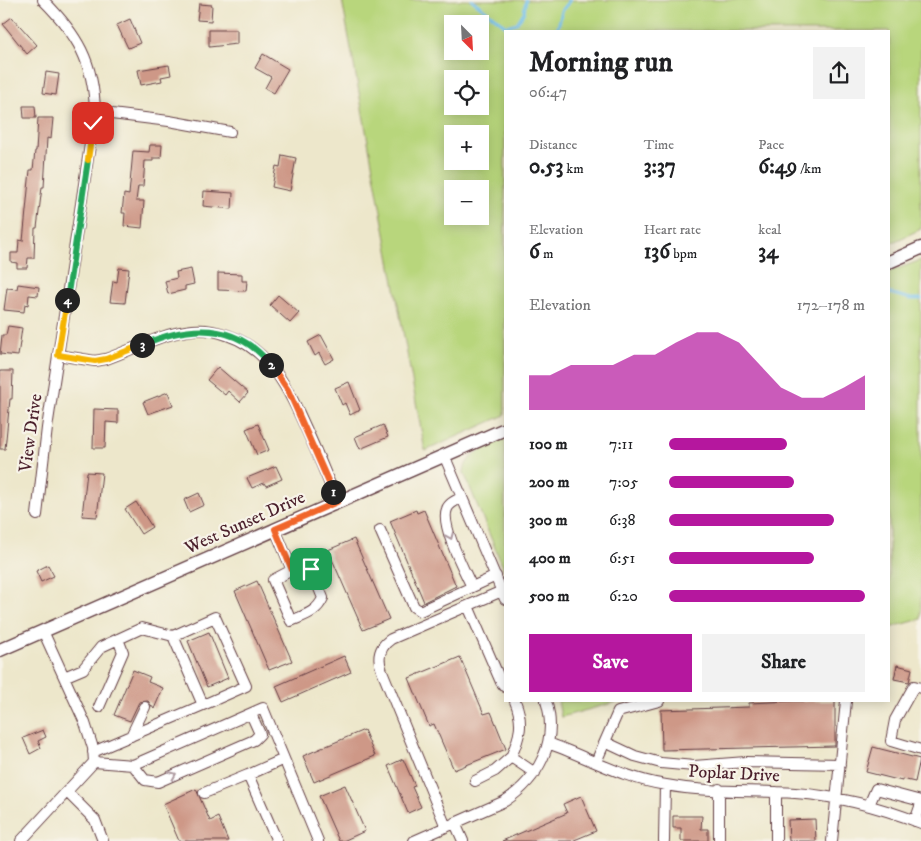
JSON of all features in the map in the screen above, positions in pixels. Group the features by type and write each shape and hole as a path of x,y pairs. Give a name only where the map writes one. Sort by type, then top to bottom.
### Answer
{"main road":[{"path":"890,262 921,248"},
{"name":"West Sunset Drive","path":"0,650 504,429"}],"street":[{"name":"View Drive","path":"37,516 47,428 95,112 91,73 80,45 60,18 43,0"},
{"path":"95,112 204,126 230,132"},
{"path":"58,355 95,361 106,359 173,333 195,329 217,331 237,338 252,347 278,374 302,420 337,502"},
{"path":"444,455 503,595 468,606 391,639 382,648 379,659 382,672 451,825 463,841"},
{"path":"462,497 450,504 446,509 446,527 472,587"},
{"path":"275,529 292,570"},
{"path":"380,530 417,610 430,608 496,576"},
{"path":"311,569 323,598 320,606 312,612 291,621 273,580 292,570 311,569"},
{"path":"468,606 504,683"},
{"path":"21,841 67,792 94,757 131,736 246,686 215,617 173,636 142,628 101,647 83,669 64,677"},
{"path":"43,631 85,723 94,757"},
{"path":"173,636 203,704"},
{"path":"99,707 123,652 118,638"},
{"path":"921,688 914,686 895,720 891,741 921,750"},
{"path":"475,781 495,771 511,757 520,734 521,722 520,712 515,702"},
{"path":"420,840 505,801 517,793 529,781 542,760 548,743 550,717 546,702"},
{"path":"596,762 618,712 655,702"},
{"path":"832,841 846,702"},
{"path":"131,736 145,707"},
{"path":"94,757 133,764 263,708 318,841"},
{"path":"133,764 145,780 158,782 254,740 260,734 251,714"},
{"path":"605,742 635,756 661,764 694,766 746,762 840,764"},
{"name":"Poplar Drive","path":"548,743 625,775 665,785 836,798 869,805 918,822"},
{"path":"511,757 534,773"},
{"path":"204,793 248,776 284,759"},
{"path":"248,776 277,841"},
{"path":"664,841 665,785"},
{"path":"719,789 719,841"},
{"path":"869,805 876,789 921,803 918,822"},
{"path":"67,792 95,820 102,837 92,841"},
{"path":"776,792 776,841"}],"green space":[{"path":"342,0 921,0 921,229 890,244 890,30 504,30 504,415 425,451"},
{"path":"921,260 921,619 890,628 890,272"},
{"path":"504,439 504,570 464,473 468,461 485,447"},
{"path":"558,702 616,702 561,717"}],"building":[{"path":"199,4 212,5 211,21 197,20"},
{"path":"12,17 37,45 27,54 3,24"},
{"path":"130,19 140,43 128,48 117,25"},
{"path":"209,30 237,30 237,44 209,47"},
{"path":"263,54 288,69 274,93 265,88 271,77 255,68"},
{"path":"169,65 171,75 161,77 162,81 141,85 138,70"},
{"path":"46,72 59,74 56,95 43,93"},
{"path":"23,106 35,106 36,118 24,118"},
{"path":"38,118 53,118 51,139 47,138 44,187 42,187 37,228 35,228 34,258 28,258 27,268 17,268 17,263 11,262 11,253 18,253 19,240 23,241 30,170 33,170 36,151"},
{"path":"150,145 162,145 161,158 145,161 143,186 138,186 136,201 144,201 142,228 124,226 125,213 122,213 124,194 129,195 133,151 149,152"},
{"path":"282,155 296,158 290,191 272,187 276,166 280,167"},
{"path":"204,191 233,193 232,209 203,206"},
{"path":"119,268 129,269 125,303 110,302 113,281 117,282"},
{"path":"191,269 194,284 185,286 185,290 168,294 165,281 177,278 176,272"},
{"path":"218,273 242,274 242,281 247,281 246,291 218,290"},
{"path":"18,284 39,287 38,296 29,295 28,305 25,304 24,312 4,310 7,288 17,289"},
{"path":"278,295 299,313 290,323 270,305"},
{"path":"8,326 22,328 18,356 0,354 2,335 6,335"},
{"path":"321,335 334,359 325,364 319,353 315,356 308,342"},
{"path":"218,367 248,393 240,402 228,391 225,395 207,380"},
{"path":"0,371 13,371 12,399 10,399 5,449 0,449"},
{"path":"349,382 360,410 350,415 345,403 342,405 335,388"},
{"path":"168,392 173,405 148,414 143,402"},
{"path":"94,409 118,410 118,423 106,422 105,448 93,448"},
{"path":"258,424 269,450 257,455 246,429"},
{"path":"383,425 388,437 360,449 355,437"},
{"path":"276,466 282,479 266,486 264,483 252,488 247,478"},
{"path":"87,472 102,473 97,517 82,516"},
{"path":"199,493 204,505 189,512 184,500"},
{"path":"136,502 152,527 141,534 125,509"},
{"path":"416,510 417,513 424,510 456,586 424,602 390,521"},
{"path":"354,539 389,619 363,630 328,550"},
{"path":"48,565 54,576 41,582 36,571"},
{"path":"257,581 292,661 269,670 235,591"},
{"path":"209,632 228,678 207,687 188,641"},
{"path":"344,656 351,672 283,702 276,686"},
{"path":"460,657 484,714 491,712 506,749 454,770 434,724 429,726 409,678"},
{"path":"897,665 912,669 909,682 894,679"},
{"path":"133,670 150,677 148,682 163,688 154,709 148,701 139,702 130,721 114,715"},
{"path":"835,702 835,746 662,750 661,710 749,707 749,703"},
{"path":"43,730 46,737 38,741 41,748 30,754 23,738"},
{"path":"364,730 375,756 314,782 303,756"},
{"path":"873,747 920,759 915,782 902,779 902,781 866,772"},
{"path":"403,759 415,786 412,787 421,807 408,813 388,766"},
{"path":"345,785 365,831 339,841 319,796"},
{"path":"196,789 210,821 218,817 228,841 179,841 163,804"},
{"path":"581,796 596,831 572,841 502,841 567,813 563,804"},
{"path":"673,816 702,816 701,829 708,829 708,841 681,841 681,828 673,828"},
{"path":"815,819 816,841 789,841 788,820"}],"waterway":[{"path":"472,0 506,26 517,23 524,12 526,0"},
{"path":"557,30 562,11 570,0"},
{"path":"890,293 911,299 921,299"}],"route":[{"path":"93,123 58,355 95,361 106,359 173,333 195,329 217,331 237,338 252,347 278,374 288,390 337,502 275,529 292,570 311,569"}]}
